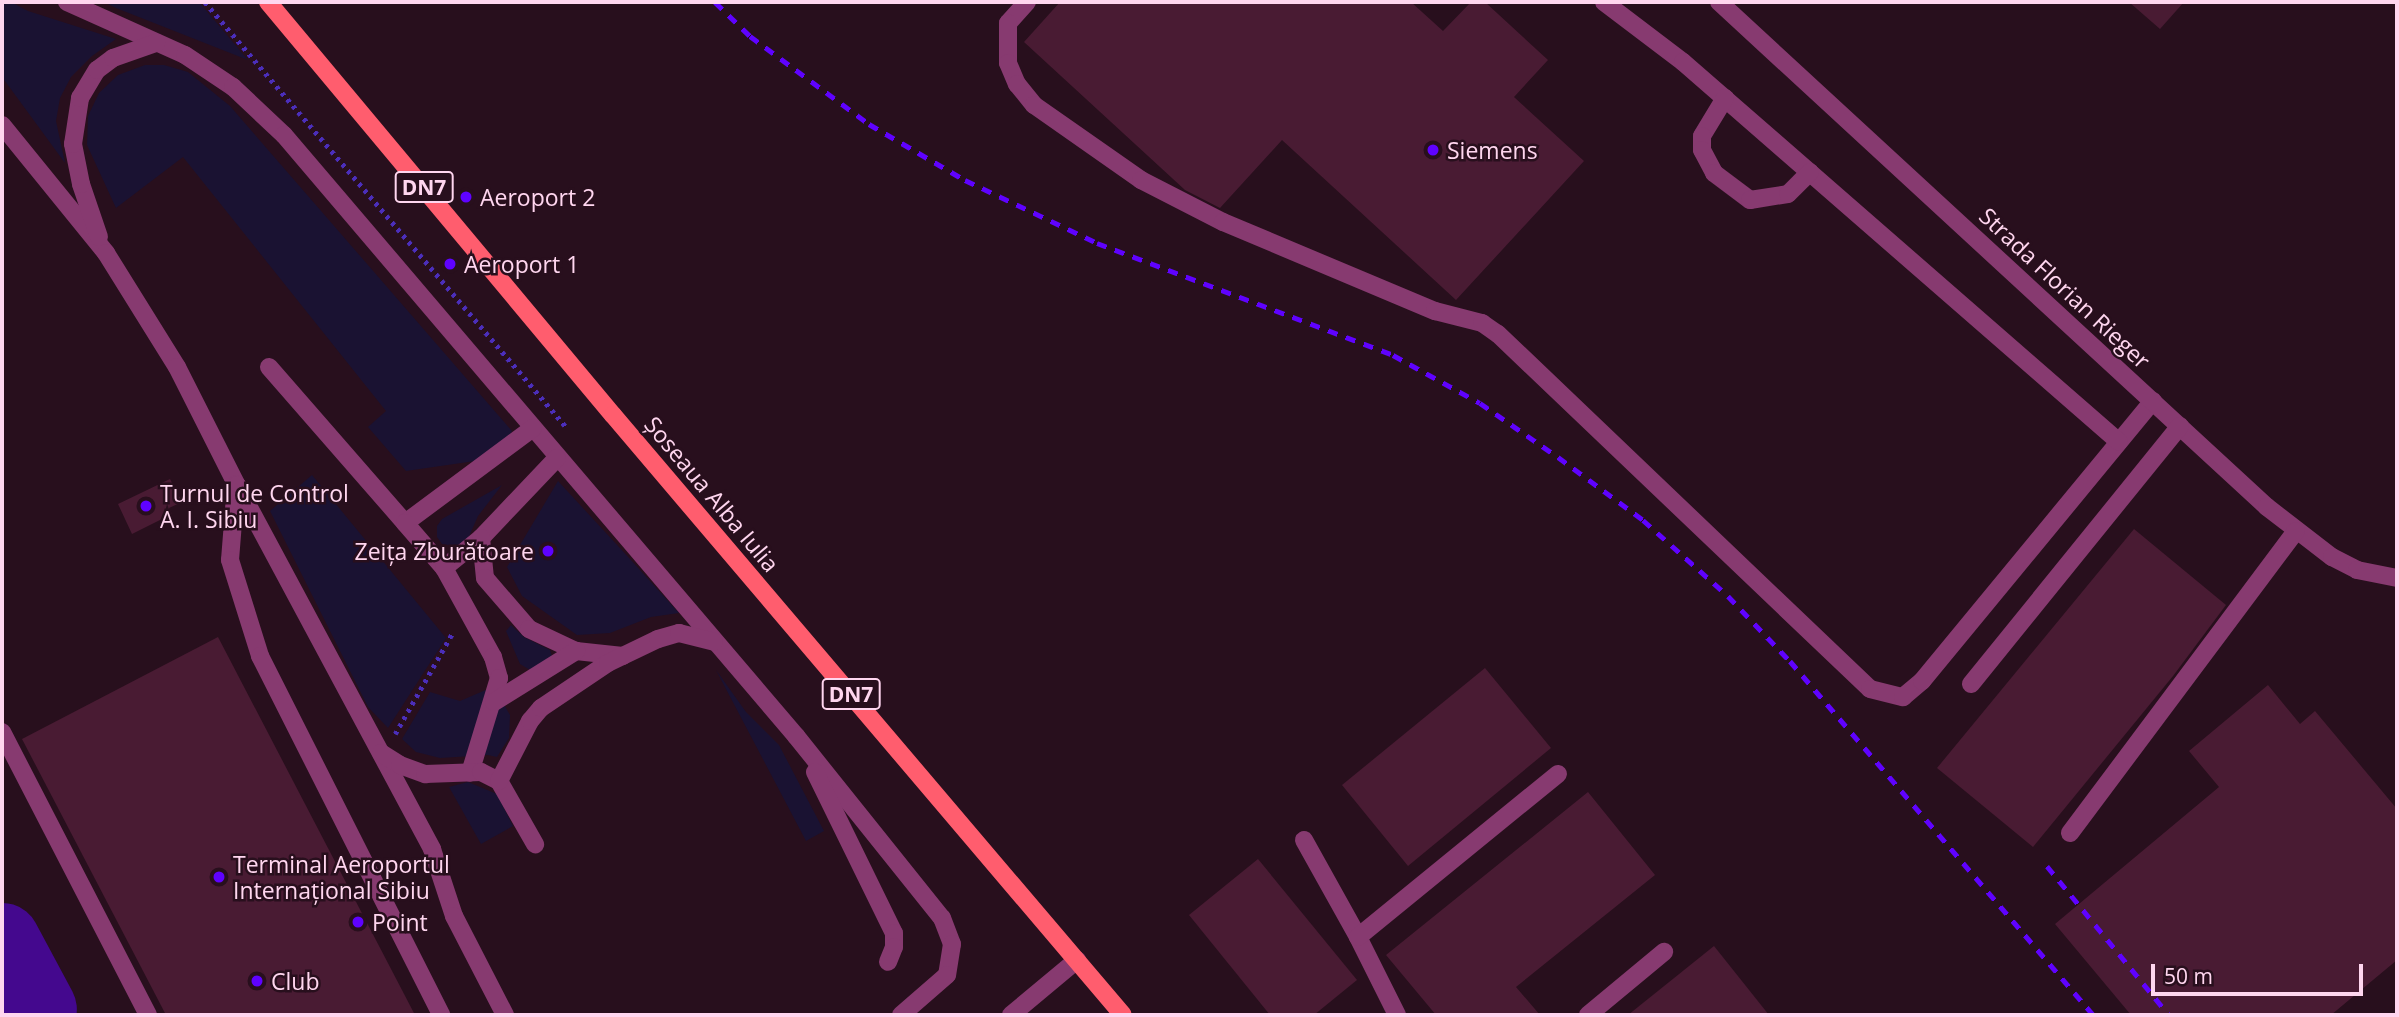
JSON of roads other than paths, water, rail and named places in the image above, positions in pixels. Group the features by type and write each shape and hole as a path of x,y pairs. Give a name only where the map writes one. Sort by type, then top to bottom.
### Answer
{"main road":[{"name":"Șoseaua Alba Iulia","path":"268,2 613,415 1124,1015"}],"street":[{"path":"67,2 184,55 233,87 284,135 796,736 942,918 951,944 947,975 901,1015"},
{"path":"1027,2 1008,23 1008,63 1017,84 1034,105 1141,180 1223,222 1435,311 1482,323 1498,334 1870,689 1903,697 1922,681 2153,401"},
{"path":"1604,2 1725,98 2119,442"},
{"name":"Strada Florian Rieger","path":"1726,4 2296,531 2357,570 2397,578"},
{"path":"106,253 81,184 74,144 75,118 86,83 97,70 113,58 156,43"},
{"path":"1725,98 1702,136 1702,150 1714,173 1750,200 1788,194 1810,172"},
{"path":"2,125 106,253 177,367 236,484 432,849 454,916 505,1015"},
{"path":"270,367 444,568 493,657 499,678 494,702 470,773"},
{"path":"1970,684 2180,426"},
{"path":"405,523 533,428"},
{"path":"444,568 481,538 557,458"},
{"path":"236,484 230,560 260,656 441,1015"},
{"path":"2070,833 2296,531"},
{"path":"481,538 485,578 496,594 529,629 576,651 624,656"},
{"path":"499,780 530,721 541,708 608,663 658,639 679,633 714,642"},
{"path":"494,702 576,651"},
{"path":"2,732 148,1015"},
{"path":"796,736 886,912 894,933 894,947 888,962"},
{"path":"378,751 400,765 425,775 481,772 499,780 535,844"},
{"path":"1358,937 1558,774"},
{"path":"1304,840 1358,937 1397,1015"},
{"path":"1588,1015 1664,952"},
{"path":"1024,1011 1077,960"}],"railway":[{"path":"715,2 750,36 869,124 965,180 1097,243 1393,355 1480,403 1558,457 1643,520 1728,596 1790,661 2093,1015"},
{"path":"2047,866 2169,1015"}],"place":[{"name":"Siemens","path":"1433,150"},
{"name":"Aeroport 2","path":"466,197"},
{"name":"Aeroport 1","path":"450,264"},
{"name":"Turnul de Control A. I. Sibiu","path":"146,506"},
{"name":"Zeița Zburătoare","path":"548,551"},
{"name":"Terminal Aeroportul Internațional Sibiu","path":"219,877"},
{"name":"Point","path":"358,922"},
{"name":"Club","path":"257,981"}]}
